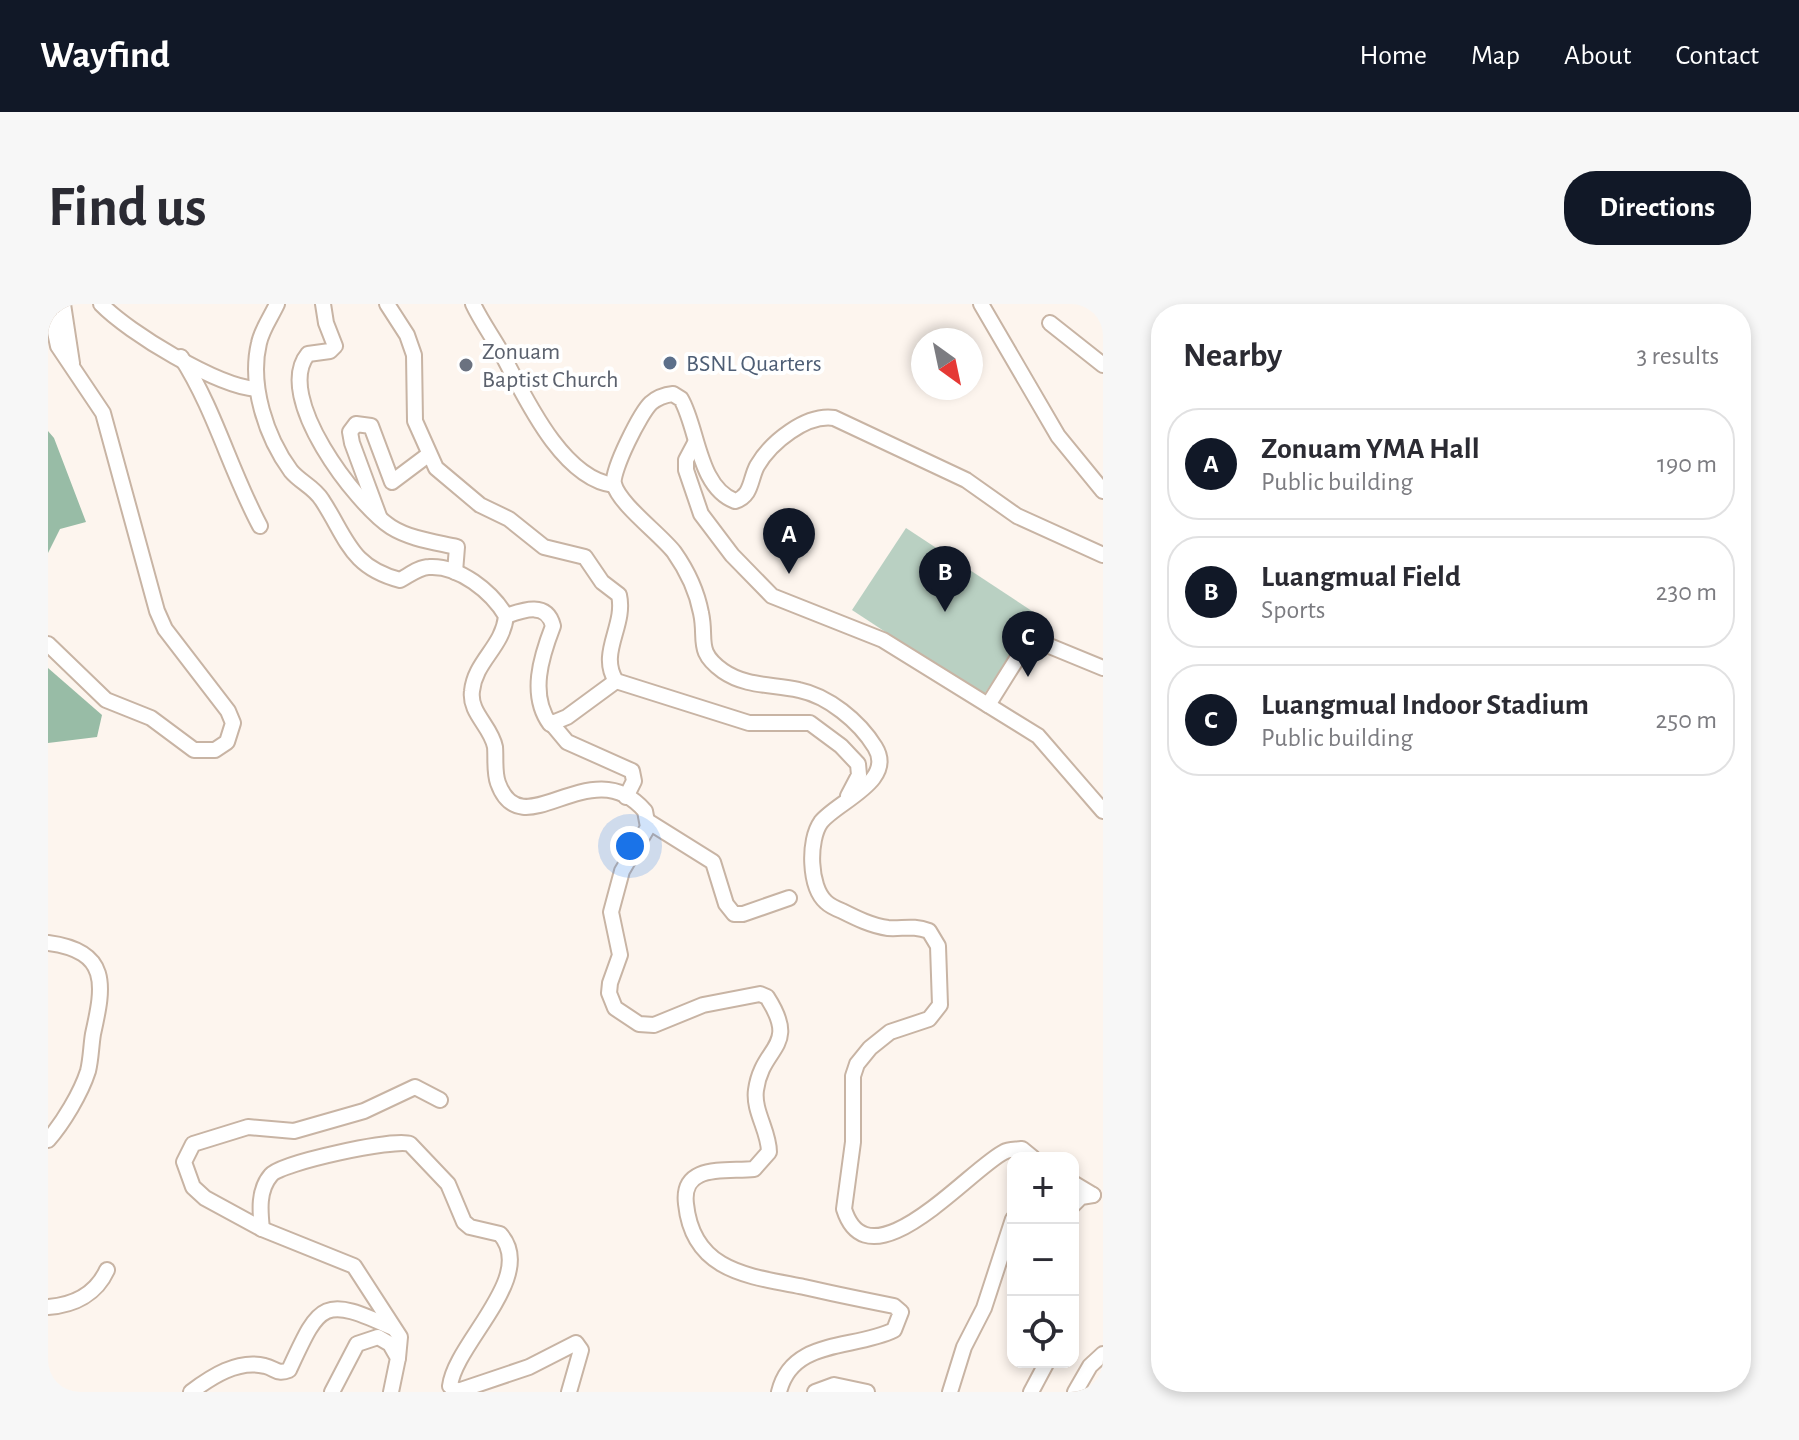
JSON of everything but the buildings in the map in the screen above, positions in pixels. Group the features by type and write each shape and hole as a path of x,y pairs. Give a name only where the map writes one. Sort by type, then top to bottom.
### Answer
{"street":[{"path":"48,644 94,692 120,707 151,718 194,750 215,750 227,742 233,723 228,711 165,629 157,611 103,413 58,346 49,304"},
{"path":"63,304 73,367"},
{"path":"101,304 116,319 220,381 256,389"},
{"path":"277,304 259,343 256,389 274,441 290,469 316,491 337,531 356,557 385,576 400,580 428,566 455,572 486,592 506,616 504,633 493,653 476,670 471,692 473,706 494,743 497,779 507,802 515,807 530,809 586,788 617,791 638,802 649,822 713,862 726,904 734,914 743,914 789,898"},
{"path":"323,304 335,346 330,351 312,352 303,359 299,370 304,407 329,460 379,517 413,536 457,547 455,572"},
{"path":"387,304 407,335 414,355 415,421 428,455 447,478 485,508 509,519 537,543 585,557 602,582 619,595 620,613 607,659 616,681"},
{"path":"473,304 541,424 580,469 593,478 614,485 666,542 683,567 699,604 701,639 709,658 734,677 757,685 800,690 825,700 844,713 876,747 880,764 874,779 844,801 817,828 814,876 826,902 873,924 890,928 910,925 929,931 938,946 940,1005 929,1019 890,1032 870,1048 857,1064 853,1076 853,1142 844,1209 846,1217 852,1226 870,1236 893,1233 940,1203 1006,1151 1022,1149 1026,1152"},
{"path":"981,304 1058,436 1103,491"},
{"path":"1050,323 1103,365"},
{"path":"181,357 204,393 236,478 260,526"},
{"path":"614,485 618,464 645,409 662,395 673,394 681,399 695,443 722,492 735,501 748,492 759,462 778,442 812,420 834,418 966,480 1017,516 1103,555"},
{"path":"379,517 352,443 350,432 353,427 356,424 371,426 392,482 428,455"},
{"path":"695,443 686,460 686,470 701,514 732,555 772,596 883,640 1038,736 1103,811"},
{"path":"506,616 529,607 546,612 551,618 553,626 537,695 541,711 567,742 600,759 627,766 634,781 626,797"},
{"path":"988,705 1030,638 1103,668"},
{"path":"552,724 616,681"},
{"path":"616,681 749,723 810,723 841,746 858,764 857,781 844,801"},
{"path":"649,822 622,871 611,912 620,955 609,993 615,1008 639,1024 654,1025 703,1005 760,994 767,997 782,1027 756,1089 769,1152 754,1169 700,1173 688,1182 686,1209 694,1234 704,1251 730,1270 894,1306 901,1312 894,1330 823,1348 798,1359 789,1366 779,1392"},
{"path":"48,943 69,946 86,956 97,972 103,995 88,1071 48,1140"},
{"path":"391,1392 401,1346 354,1266 262,1229 205,1198 193,1187 184,1162 193,1144 248,1127 281,1132 304,1128 364,1111 415,1087 440,1100"},
{"path":"262,1229 260,1199 264,1185 281,1167 372,1144 403,1141 410,1144 448,1184 464,1222 470,1227 500,1234 512,1254 510,1268 493,1308 458,1364 450,1386 458,1391 529,1367 576,1343 581,1350 569,1392"},
{"path":"1079,1187 1093,1195 1079,1199"},
{"path":"950,1392 964,1347 984,1308 1011,1224"},
{"path":"48,1307 76,1301 93,1292 107,1270"},
{"path":"191,1392 233,1367 265,1366 275,1372 289,1370 314,1318 334,1308 348,1308 393,1328"},
{"path":"332,1392 352,1350 364,1340 385,1340 398,1358"},
{"path":"1075,1392 1090,1366 1103,1354"},
{"path":"1031,1392 1044,1368"},
{"path":"815,1392 834,1385 867,1392"}],"green space":[{"path":"48,431 54,438 86,522 60,529 48,553"},
{"path":"906,528 1038,615 983,696 852,610"},
{"path":"48,668 102,715 97,737 48,743"}],"place":[{"name":"BSNL Quarters","path":"670,363"},
{"name":"Zonuam Baptist Church","path":"466,365"},
{"name":"Zonuam YMA Hall","path":"789,574"},
{"name":"Luangmual Field","path":"945,612"},
{"name":"Luangmual Indoor Stadium","path":"1028,677"}]}
